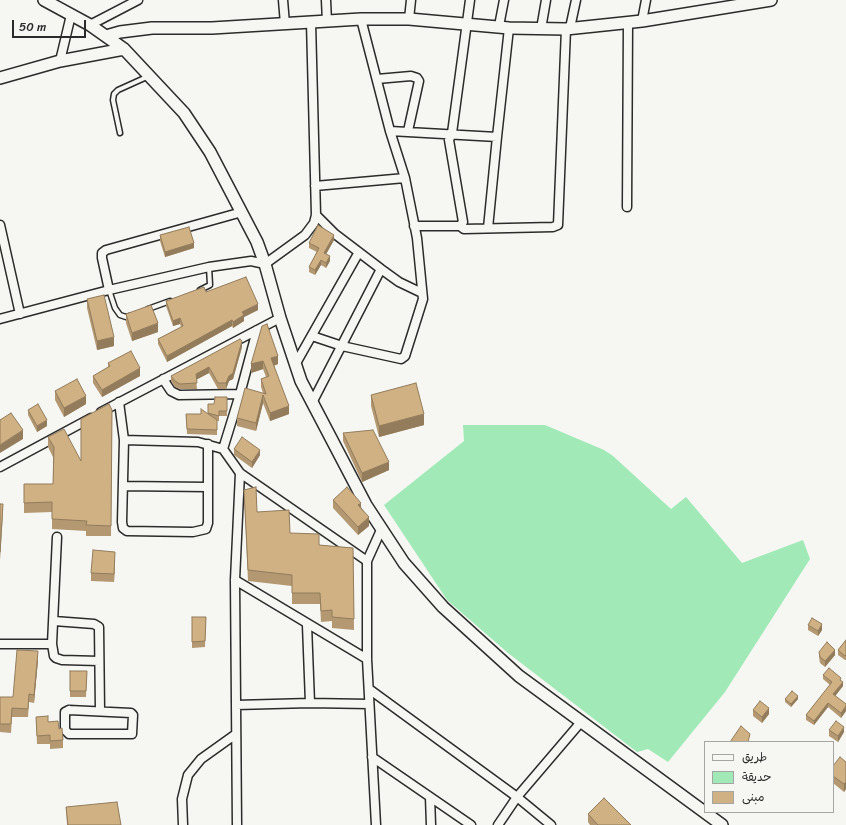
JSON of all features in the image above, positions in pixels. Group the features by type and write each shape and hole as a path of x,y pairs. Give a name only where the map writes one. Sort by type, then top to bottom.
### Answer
{"main road":[{"path":"47,0 90,25 124,49 184,113 210,152 249,225 265,264 280,318 301,381 366,505 404,563 443,607 519,676 704,812"},
{"path":"106,36 120,32 152,28 285,24 361,19 409,19 504,27 568,29 642,22 741,3 771,0"},
{"path":"0,78 60,61 124,49"},
{"path":"706,813 722,825"}],"street":[{"path":"90,25 138,0"},
{"path":"283,0 285,24"},
{"path":"326,0 327,22"},
{"path":"409,19 412,0"},
{"path":"460,226 463,222 449,140 452,134 465,24 470,0"},
{"path":"488,228 497,137 504,27 504,0"},
{"path":"541,29 546,0"},
{"path":"414,226 460,226 464,229 553,227 558,225 568,29 576,0"},
{"path":"642,22 646,0"},
{"path":"60,61 71,15"},
{"path":"312,336 342,346 397,359 404,358 421,310 423,299 420,263 405,178 390,131 361,19"},
{"path":"0,319 109,290 209,267 251,261 265,264 305,235 314,223 316,215 311,22"},
{"path":"627,207 628,23"},
{"path":"376,79 412,76 417,78 419,81 408,131"},
{"path":"390,131 497,137"},
{"path":"315,186 405,178"},
{"path":"109,290 102,258 102,253 106,250 242,212"},
{"path":"316,215 335,234 381,269 399,282 422,292"},
{"path":"0,225 20,314"},
{"path":"295,365 359,252"},
{"path":"312,403 381,269"},
{"path":"0,467 119,402 280,318"},
{"path":"223,449 240,394 257,330"},
{"path":"163,379 171,391 176,394 240,394"},
{"path":"119,402 124,440 122,522 123,528 127,531 193,532 206,528 208,524 208,444"},
{"path":"124,440 208,444 223,449 240,473 367,561"},
{"path":"237,825 235,580 240,473"},
{"path":"122,486 207,487"},
{"path":"376,825 367,659 367,561 381,530"},
{"path":"57,537 52,644 54,656 56,658 99,661"},
{"path":"235,580 307,625 367,659"},
{"path":"54,621 97,625 100,631 100,711"},
{"path":"307,625 310,703"},
{"path":"0,644 52,644"},
{"path":"369,689 517,797 552,825"},
{"path":"236,705 310,703 369,704"},
{"path":"67,711 100,711 131,713 133,715 132,734 69,734 67,732 67,711"},
{"path":"498,825 517,797 581,722"},
{"path":"183,825 182,799 188,775 201,759 236,734"},
{"path":"372,757 471,825"},
{"path":"430,797 431,825"}],"lane":[{"path":"120,133 113,100 114,94 118,90 149,76"},
{"path":"192,293 210,285 209,267"},
{"path":"109,290 115,308 120,315 126,317 133,314"},
{"path":"140,312 177,298"}],"green space":[{"path":"463,425 545,425 604,450 613,456 671,509 686,497 742,563 803,540 810,559 725,692 668,762 648,749 637,752 508,653 447,600 384,505 464,441"}],"building":[{"path":"318,225 334,235 324,253 330,256 326,263 321,260 315,270 309,267 319,248 309,243"},
{"path":"189,227 194,243 165,252 160,235"},
{"path":"246,277 258,304 242,312 244,315 233,322 232,320 167,356 158,339 183,326 180,318 173,321 166,301 204,287 206,292"},
{"path":"104,295 114,337 97,341 87,299"},
{"path":"151,305 158,323 132,333 126,314"},
{"path":"267,324 278,356 271,358 289,406 270,413 263,395 256,423 237,418 245,388 266,394 261,379 269,376 263,361 251,364 262,326"},
{"path":"240,339 242,341 233,373 229,376 226,383 218,383 209,367 196,374 197,383 180,384 171,376"},
{"path":"131,351 140,368 102,390 93,376 110,366 108,363"},
{"path":"77,379 86,396 64,408 55,391"},
{"path":"416,383 424,414 379,426 371,395"},
{"path":"215,397 227,397 227,411 219,411 219,416 208,413 208,404 214,404"},
{"path":"38,404 47,420 37,426 28,410"},
{"path":"109,404 112,410 111,526 86,525 87,521 52,519 52,502 24,503 24,484 53,484 54,447 48,437 64,429 81,461 81,419"},
{"path":"201,409 217,420 217,430 187,429 186,414 201,414"},
{"path":"11,413 23,430 0,445 0,420"},
{"path":"373,430 389,462 362,473 343,433"},
{"path":"242,437 260,450 252,462 234,449"},
{"path":"256,487 257,512 289,510 290,533 319,534 319,545 353,548 354,619 332,617 332,610 321,611 320,593 292,593 292,575 248,570 244,490"},
{"path":"347,487 361,503 358,505 369,517 358,527 333,500"},
{"path":"0,504 3,504 0,552"},
{"path":"93,550 115,552 114,574 91,573"},
{"path":"192,617 206,617 205,641 192,642"},
{"path":"812,618 822,624 818,631 808,625"},
{"path":"846,640 846,655 845,656 838,650"},
{"path":"827,642 835,650 825,661 820,657 819,652"},
{"path":"17,650 38,651 34,695 29,694 28,709 12,708 11,724 0,724 0,697 13,697"},
{"path":"829,668 841,678 840,680 843,682 833,694 846,704 846,706 841,713 828,703 814,721 806,715 832,682 823,675"},
{"path":"70,671 87,671 86,691 70,691"},
{"path":"792,691 798,696 791,704 785,699"},
{"path":"760,701 769,708 762,717 753,710"},
{"path":"48,716 48,722 58,721 59,729 62,728 63,740 50,741 50,735 37,736 36,717"},
{"path":"836,721 844,727 838,736 829,730"},
{"path":"741,726 750,734 748,741 731,741"},
{"path":"840,757 846,762 846,782 844,784 834,777 834,765"},
{"path":"604,798 631,825 598,825 588,814"},
{"path":"117,802 121,825 68,825 66,807"}]}
